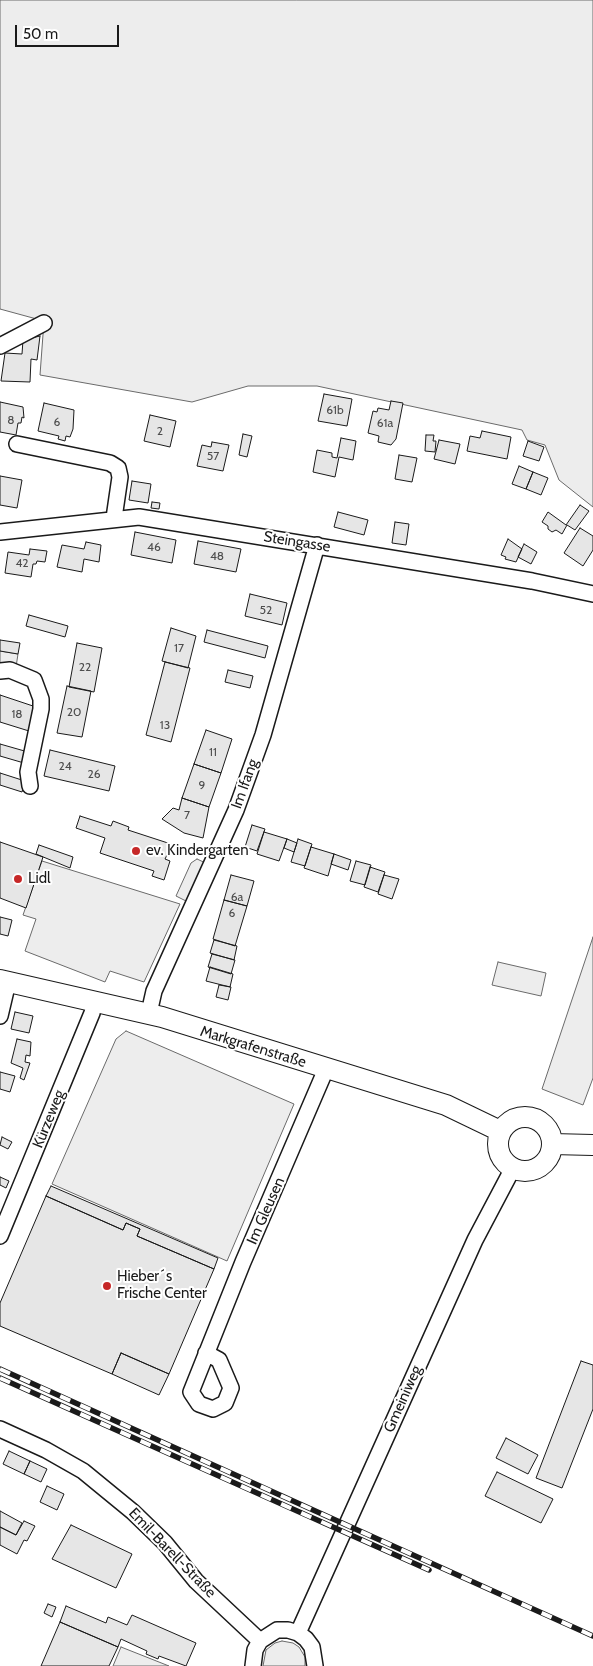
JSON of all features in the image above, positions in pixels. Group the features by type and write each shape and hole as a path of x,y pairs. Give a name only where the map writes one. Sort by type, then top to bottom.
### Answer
{"main road":[{"name":"Markgrafenstraße","path":"4,981 149,1013 446,1105 500,1131"},
{"path":"519,1117 535,1118 548,1129 552,1144 549,1157 539,1167 526,1171 513,1168 500,1156 498,1148 500,1131 512,1119 519,1117"},
{"path":"552,1144 593,1145"}],"street":[{"path":"0,346 44,323"},
{"path":"17,444 110,463 118,468 120,477 114,518"},
{"name":"Steingasse","path":"0,532 140,516 532,581 593,594"},
{"name":"Im Ifang","path":"149,1013 154,991 236,810 263,735 317,546"},
{"path":"0,670 10,670 25,674 34,680 39,688 41,710 28,772 30,786"},
{"path":"0,1016 4,981"},
{"name":"Kürzeweg","path":"0,1236 95,1000"},
{"name":"Im Gleusen","path":"206,1353 326,1069"},
{"name":"Gmeiniweg","path":"298,1633 475,1240 513,1168"},
{"name":"Emil-Barell-Straße","path":"0,1429 46,1450 83,1471 134,1512 165,1544 196,1581 260,1641"},
{"path":"254,1666 255,1650 260,1641 278,1630 288,1630 298,1633 312,1647 315,1666"}],"shaded area":[{"path":"0,0 593,0 593,507 559,480 545,445 527,440 522,430 317,386 248,386 192,402 40,375 44,321 0,309"},
{"path":"0,651 18,654 16,667 0,667"},
{"path":"197,859 212,866 194,905 176,896 191,863"},
{"path":"42,861 180,904 144,982 110,971 105,982 25,951 36,919 23,915"},
{"path":"593,937 593,1078 583,1105 542,1089"},
{"path":"498,962 546,973 541,996 492,985"},
{"path":"126,1031 294,1104 227,1261 52,1184 116,1039"},
{"path":"282,1641 293,1643 299,1647 305,1657 305,1666 263,1666 266,1650 275,1643"},
{"path":"121,1647 169,1666 113,1666"}],"building":[{"path":"40,336 37,360 31,359 30,382 1,381 5,353 22,354 23,340"},
{"path":"324,394 352,399 347,426 318,421"},
{"path":"391,401 403,403 396,439 391,445 378,442 379,436 368,433 373,411 377,412 378,408 389,410"},
{"path":"0,402 23,407 24,418 22,417 21,423 18,423 16,435 0,432"},
{"path":"44,403 74,410 73,429 70,437 66,436 65,441 58,439 59,436 38,431"},
{"path":"150,415 176,421 170,447 144,441"},
{"path":"482,431 511,437 507,459 467,451 470,436 480,438"},
{"path":"243,434 252,436 247,457 239,455"},
{"path":"426,435 434,435 433,441 436,441 435,452 425,451"},
{"path":"341,438 356,441 353,460 339,457 335,477 313,472 317,450 332,453 332,457 337,458"},
{"path":"439,440 460,444 455,464 434,459"},
{"path":"528,441 544,447 539,461 523,456"},
{"path":"212,442 229,445 223,471 197,466 202,445 211,447"},
{"path":"399,455 417,458 412,482 395,479"},
{"path":"519,466 533,472 526,489 512,484"},
{"path":"533,472 548,478 541,495 526,489"},
{"path":"0,476 22,480 17,508 0,505"},
{"path":"132,481 151,484 148,503 129,500"},
{"path":"152,502 160,503 159,509 151,508"},
{"path":"580,505 589,511 575,530 567,525 562,534 556,530 552,532 542,522 548,512 566,525"},
{"path":"338,512 368,520 364,535 334,527"},
{"path":"395,522 409,524 406,545 392,543"},
{"path":"580,528 593,536 593,550 583,566 564,553"},
{"path":"135,532 176,540 172,563 131,555"},
{"path":"508,539 522,549 516,562 505,559 506,557 501,555"},
{"path":"198,541 241,549 236,572 194,564"},
{"path":"86,542 101,545 99,562 84,559 82,572 57,567 62,545 84,549"},
{"path":"524,544 537,552 531,564 518,557"},
{"path":"30,549 47,551 45,562 37,561 36,564 33,564 31,577 5,573 8,552 29,555"},
{"path":"250,594 287,603 282,625 245,616"},
{"path":"29,615 68,626 65,637 26,626"},
{"path":"171,628 196,636 188,668 162,661"},
{"path":"207,630 268,646 265,658 204,642"},
{"path":"0,640 20,643 18,654 0,651"},
{"path":"77,643 102,648 94,692 69,687"},
{"path":"165,662 190,668 171,742 146,735"},
{"path":"228,670 253,676 250,688 225,682"},
{"path":"67,686 91,691 82,737 57,733"},
{"path":"0,695 36,707 29,731 0,722"},
{"path":"206,730 232,739 221,773 194,764"},
{"path":"0,744 28,752 24,763 0,756"},
{"path":"50,750 115,766 109,791 44,776"},
{"path":"194,764 221,773 209,807 182,798"},
{"path":"0,773 25,781 22,792 0,785"},
{"path":"182,798 209,807 203,838 184,833 162,819 173,808 179,810"},
{"path":"80,816 111,826 113,821 129,827 128,830 174,845 170,856 167,855 165,859 170,861 164,880 152,876 154,871 100,853 105,838 76,828"},
{"path":"252,825 265,829 257,851 245,847"},
{"path":"264,832 287,839 279,861 257,854"},
{"path":"287,839 297,843 294,852 284,848"},
{"path":"298,839 312,844 305,866 291,862"},
{"name":"Lidl","path":"0,842 43,857 26,908 0,898"},
{"path":"39,845 73,857 70,868 36,854"},
{"path":"311,847 334,854 328,876 304,868"},
{"path":"334,854 351,860 348,870 331,864"},
{"path":"356,861 371,865 365,885 350,881"},
{"path":"370,867 385,872 378,892 364,887"},
{"path":"231,875 254,881 247,906 224,900"},
{"path":"384,875 399,879 392,899 378,894"},
{"path":"224,900 247,906 235,946 213,939"},
{"path":"0,917 12,920 8,936 0,934"},
{"path":"214,940 237,946 234,960 210,953"},
{"path":"212,954 235,960 231,974 208,967"},
{"path":"210,967 233,974 230,987 206,981"},
{"path":"219,985 231,987 228,1000 216,997"},
{"path":"15,1012 33,1016 29,1033 11,1029"},
{"path":"17,1039 31,1042 30,1056 26,1055 25,1062 30,1063 24,1080 20,1078 23,1068 11,1063"},
{"path":"0,1072 15,1076 10,1092 0,1089"},
{"path":"2,1137 12,1142 8,1149 0,1145"},
{"path":"0,1177 9,1181 6,1188 0,1185"},
{"path":"51,1186 218,1258 214,1269 137,1236 140,1229 126,1223 123,1230 46,1196"},
{"name":"Hieber´s Frische Center","path":"46,1196 123,1230 126,1223 140,1229 137,1236 214,1269 169,1374 121,1353 112,1374 0,1326 0,1303"},
{"path":"121,1353 169,1374 159,1395 112,1374"},
{"path":"581,1361 593,1365 593,1409 562,1488 536,1478"},
{"path":"506,1438 538,1455 528,1474 496,1458"},
{"path":"9,1451 30,1461 24,1474 3,1464"},
{"path":"30,1461 47,1469 41,1482 24,1474"},
{"path":"497,1472 553,1499 541,1523 485,1496"},
{"path":"47,1486 64,1494 57,1510 40,1502"},
{"path":"0,1511 22,1523 16,1535 0,1527"},
{"path":"24,1521 35,1526 27,1541 24,1540 17,1554 0,1545 0,1527 16,1535"},
{"path":"71,1525 132,1554 116,1588 52,1559"},
{"path":"48,1604 56,1607 52,1617 44,1613"},
{"path":"66,1606 106,1623 108,1617 127,1625 132,1615 196,1643 186,1666 159,1656 158,1659 146,1654 147,1651 121,1639 118,1647 60,1622"},
{"path":"60,1622 118,1647 109,1666 41,1666"}],"railway":[{"path":"0,1369 593,1636"},
{"path":"0,1378 429,1570"}],"place":[{"name":"ev. Kindergarten","path":"136,851"},
{"name":"Lidl","path":"18,879"},
{"name":"Hieber´s Frische Center","path":"107,1286"}]}
